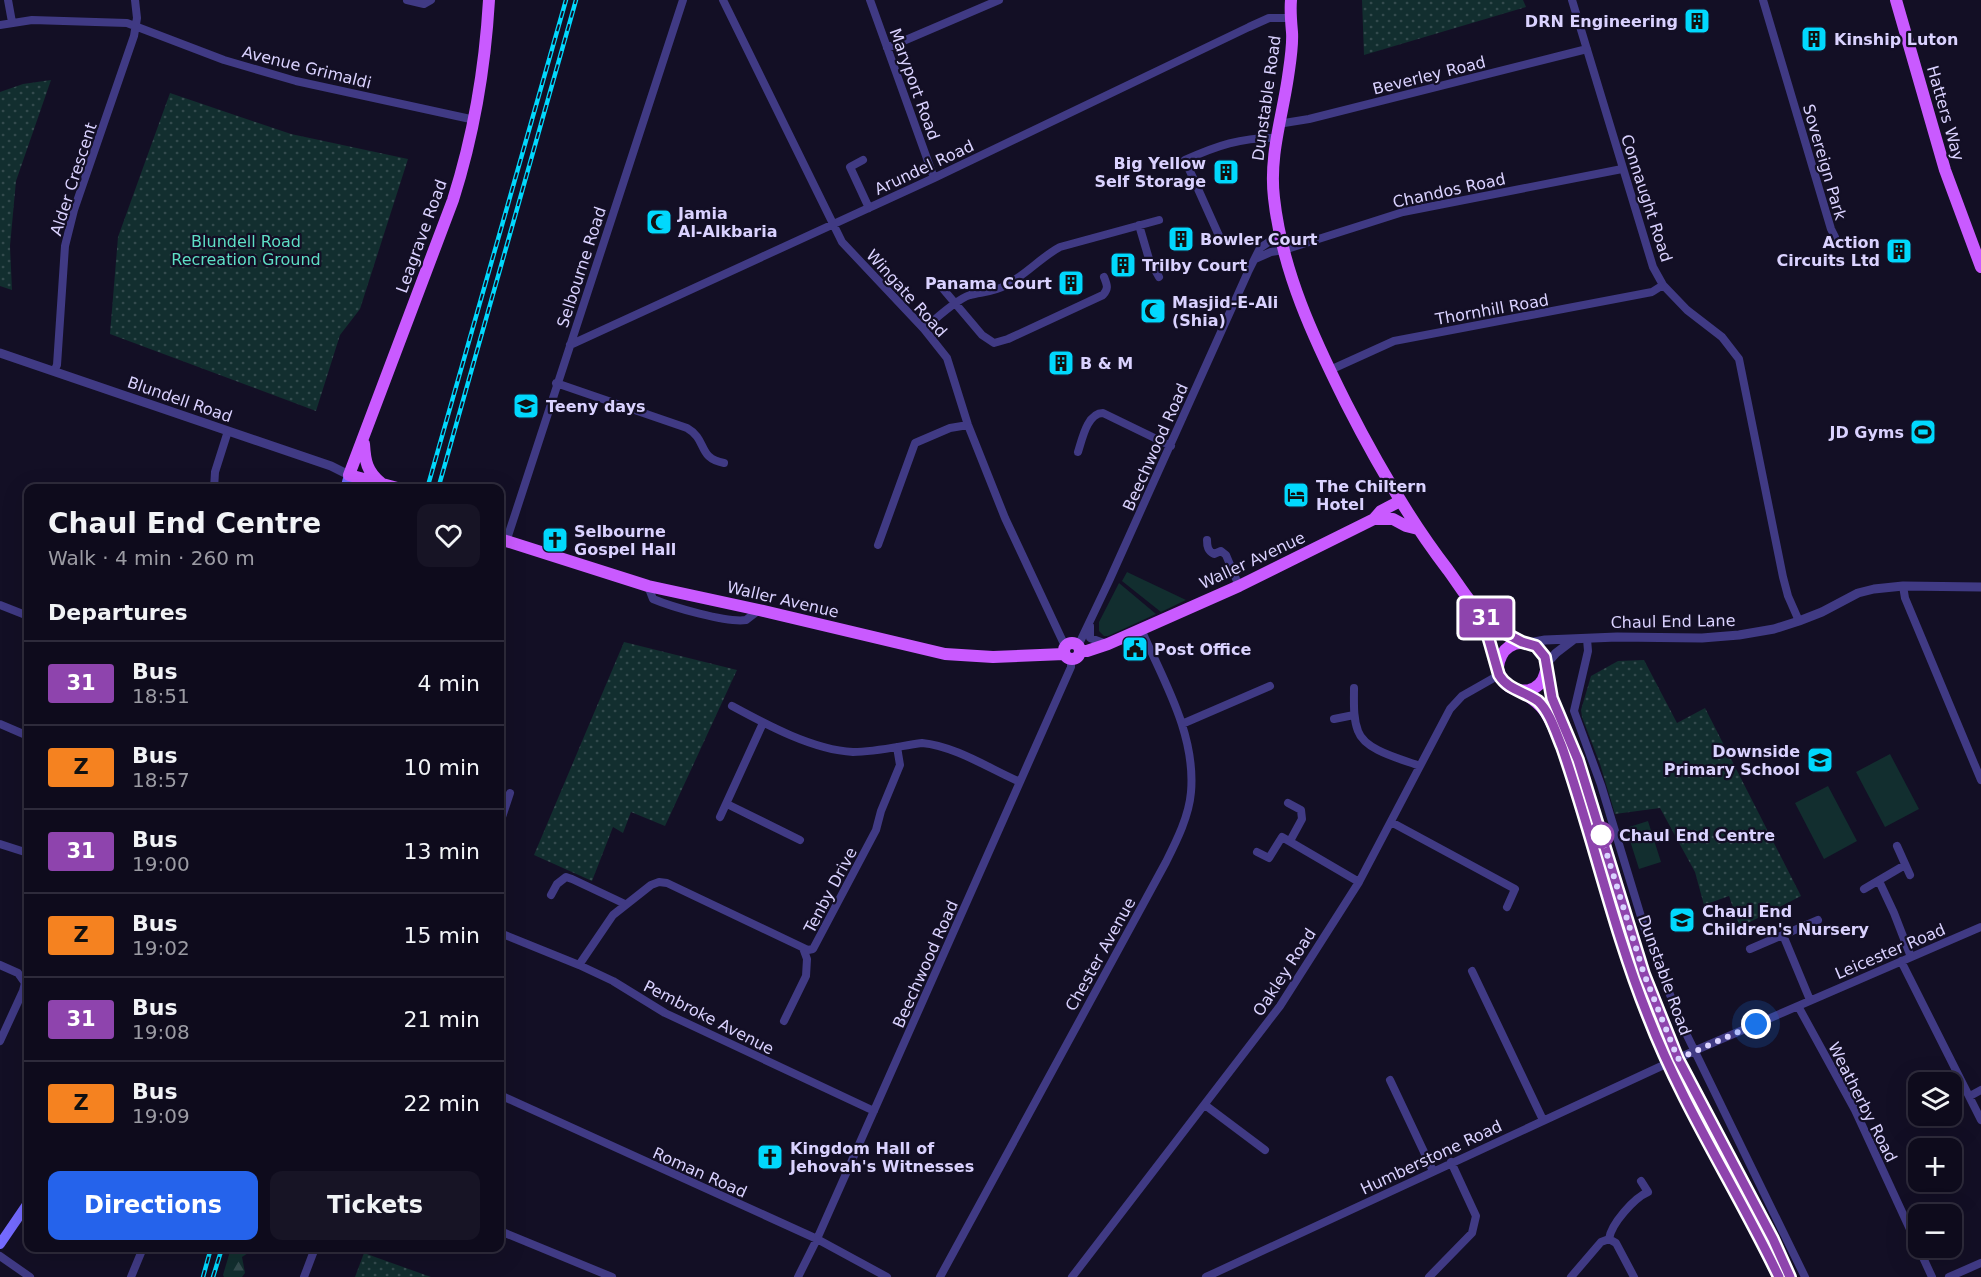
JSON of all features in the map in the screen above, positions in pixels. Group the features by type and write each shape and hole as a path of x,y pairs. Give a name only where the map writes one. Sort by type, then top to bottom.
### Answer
{"main road":[{"name":"Leagrave Road","path":"349,475 453,200 475,120 486,45 489,0"},
{"name":"Dunstable Road","path":"1291,0 1292,32 1287,78 1273,157 1272,180 1284,250 1306,320 1400,501 1482,615"},
{"name":"Hatters Way","path":"1896,0 1945,170 1981,267"},
{"path":"363,439 367,467 371,474 382,483"},
{"path":"346,484 349,475 385,484"},
{"name":"Waller Avenue","path":"504,540 648,586 945,654 993,657 1087,651 1108,644 1239,586 1374,519 1381,511 1400,501"},
{"path":"1374,519 1393,519 1418,529"},
{"path":"1482,615 1501,631 1541,651 1546,666 1541,682 1528,690 1520,691 1508,686 1498,671 1482,615"},
{"path":"1498,671 1502,652 1508,647 1526,643"},
{"name":"Dunstable Road","path":"1546,666 1552,698 1578,760 1673,1061 1779,1277"},
{"name":"Dunstable Road","path":"1520,691 1545,709 1562,747 1647,1015 1768,1230 1790,1277"},
{"path":"0,1244 24,1209"}],"street":[{"path":"8,0 12,22"},
{"name":"Alder Crescent","path":"54,371 57,365 65,246 74,210 137,27 135,0"},
{"path":"407,0 424,4 431,0"},
{"name":"Selbourne Road","path":"504,537 570,345 683,0"},
{"name":"Wingate Road","path":"723,0 842,242 924,329 947,358 968,425 1005,518 1072,651"},
{"name":"Maryport Road","path":"870,0 934,178"},
{"path":"887,48 982,3 999,0"},
{"name":"Connaught Road","path":"1572,0 1653,267 1663,285 1687,310 1722,337 1739,359 1782,577 1799,621"},
{"name":"Sovereign Park","path":"1763,0 1834,237"},
{"name":"Arundel Road","path":"570,345 934,178 1269,18 1290,18"},
{"name":"Avenue Grimaldi","path":"0,25 32,20 126,23 224,60 296,81 475,120"},
{"name":"Beverley Road","path":"1278,124 1320,116 1587,49"},
{"path":"1220,238 1185,160 1235,141 1254,137 1276,138"},
{"path":"863,160 850,167 869,208"},
{"name":"Chandos Road","path":"1284,250 1403,212 1622,169"},
{"path":"924,329 944,311 968,296 1007,285 1060,246 1159,220"},
{"path":"1138,225 1149,258 1159,277"},
{"name":"Beechwood Road","path":"798,1277 1060,693 1071,667 1072,651 1090,622 1260,248 1280,234"},
{"path":"1255,259 1271,252 1284,250"},
{"path":"938,284 982,335 994,343 1008,339 1102,295 1107,291 1108,285 1104,277"},
{"name":"Thornhill Road","path":"1330,370 1394,340 1652,292 1663,285"},
{"name":"Blundell Road","path":"0,353 331,466 349,475"},
{"path":"556,383 687,428 694,432 705,454 712,461 724,463"},
{"path":"1078,452 1093,416 1097,413 1102,413 1171,446"},
{"path":"878,545 915,443 950,428 968,425"},
{"path":"214,484 215,472 228,431"},
{"path":"1207,540 1211,553 1221,551 1226,555 1239,586"},
{"path":"1903,586 1905,598 1981,780"},
{"name":"Chaul End Lane","path":"1526,643 1617,637 1702,638 1739,635 1774,629 1799,621 1858,593 1874,589 1903,586 1981,587"},
{"path":"0,605 24,614"},
{"path":"1090,622 1090,638 1108,644"},
{"name":"Chester Avenue","path":"940,1277 1176,842 1191,794 1190,757 1182,724 1141,629"},
{"path":"1546,666 1556,653 1573,639"},
{"name":"Dunstable Road","path":"1587,639 1588,651 1574,711 1601,785 1646,933"},
{"name":"Oakley Road","path":"1072,1277 1280,1006 1359,882 1450,709 1462,696 1498,671"},
{"path":"1182,724 1270,686"},
{"path":"1354,688 1354,715 1359,734 1376,750 1420,766"},
{"path":"732,706 763,723 815,745 853,752 922,743 939,746 1020,782"},
{"path":"1334,719 1354,715"},
{"path":"720,817 763,723"},
{"path":"0,724 24,734"},
{"name":"Tenby Drive","path":"579,965 612,915 651,885 659,882 667,883 803,948 808,950 815,947 876,830 881,811 900,765 897,747"},
{"path":"504,811 510,792"},
{"path":"1288,803 1301,810 1302,819 1290,841"},
{"path":"727,804 800,840"},
{"path":"1391,822 1515,889 1507,907"},
{"path":"1257,852 1269,858 1282,837 1359,882"},
{"path":"0,844 24,852"},
{"path":"1897,846 1910,875"},
{"path":"1864,889 1905,866"},
{"path":"551,895 557,884 566,877 625,904"},
{"path":"1879,881 1911,957"},
{"path":"1750,949 1818,920"},
{"name":"Leicester Road","path":"1673,1061 1981,927"},
{"name":"Pembroke Avenue","path":"504,935 613,981 665,1013 874,1111"},
{"path":"1783,935 1810,1000"},
{"name":"Dunstable Road","path":"1650,943 1681,1023 1805,1277"},
{"path":"784,1021 806,976 807,959 803,948"},
{"path":"1901,961 1981,1119"},
{"path":"0,965 18,973 24,982"},
{"path":"1472,971 1543,1120"},
{"path":"0,1041 24,987"},
{"name":"Weatherby Road","path":"1798,1006 1854,1110 1932,1277"},
{"name":"Humberstone Road","path":"1206,1277 1673,1061"},
{"path":"1390,1080 1433,1171"},
{"path":"1970,1096 1981,1090"},
{"name":"Roman Road","path":"504,1097 817,1239 887,1277"},
{"path":"1205,1105 1265,1150"},
{"path":"1429,1277 1472,1233 1476,1216 1451,1162"},
{"path":"1609,1239 1610,1230 1639,1196 1648,1192 1641,1181"},
{"path":"504,1233 612,1277"},
{"path":"1571,1277 1601,1242 1609,1239"},
{"path":"1609,1239 1616,1243 1634,1277"},
{"path":"131,1277 141,1252"},
{"path":"304,1277 313,1252"},
{"path":"0,1256 30,1277"},
{"path":"1949,1277 1981,1263"}],"green space":[{"path":"1362,0 1523,0 1526,7 1364,55"},
{"path":"51,80 16,181 10,246 12,290 0,286 0,92 23,84"},
{"name":"Blundell Road Recreation Ground","path":"170,93 291,134 408,159 360,309 340,335 316,411 110,334 118,237"},
{"path":"1127,572 1186,600 1161,612 1122,581"},
{"path":"1119,583 1156,614 1104,636 1099,631 1099,622"},
{"path":"624,642 737,670 665,826 631,812 623,833 613,827 592,881 534,855"},
{"path":"1644,660 1677,723 1705,708 1801,896 1740,927 1729,896 1704,905 1695,872 1660,808 1615,814 1581,710 1591,676 1618,661"},
{"path":"1890,754 1919,809 1885,827 1856,772"},
{"path":"1828,786 1857,841 1824,859 1795,803"},
{"path":"1648,821 1661,862 1639,869 1626,828"},
{"path":"230,1252 248,1252 242,1257 245,1273 242,1277 224,1277"},
{"path":"364,1253 431,1277 355,1277"}],"railway":[{"path":"428,484 566,0"},
{"path":"439,484 576,0"},
{"path":"203,1277 210,1252"},
{"path":"213,1277 221,1252"}],"bus line":[{"name":"31","path":"1779,1277 1678,1083 1647,1015 1616,922 1570,768 1545,709 1538,702 1503,681 1499,675 1482,615 1501,631 1522,642 1536,646 1545,657 1552,698 1578,760 1644,974 1678,1059 1773,1239 1790,1277"}],"place":[{"name":"DRN Engineering","path":"1697,21"},
{"name":"Kinship Luton","path":"1814,39"},
{"name":"Big Yellow Self Storage","path":"1226,172"},
{"name":"Jamia Al-Alkbaria","path":"659,222"},
{"name":"Bowler Court","path":"1181,239"},
{"name":"Action Circuits Ltd","path":"1899,251"},
{"name":"Trilby Court","path":"1123,265"},
{"name":"Panama Court","path":"1071,283"},
{"name":"Masjid-E-Ali (Shia)","path":"1153,311"},
{"name":"B & M","path":"1061,363"},
{"name":"Teeny days","path":"526,406"},
{"name":"JD Gyms","path":"1923,432"},
{"name":"The Chiltern Hotel","path":"1296,495"},
{"name":"Selbourne Gospel Hall","path":"555,540"},
{"name":"Post Office","path":"1135,649"},
{"name":"Downside Primary School","path":"1820,760"},
{"name":"Chaul End Centre","path":"1601,835"},
{"name":"Chaul End Children's Nursery","path":"1682,920"},
{"name":"Kingdom Hall of Jehovah's Witnesses","path":"770,1157"}],"route":[{"path":"1601,835 1644,974 1678,1059 1756,1024"}]}
